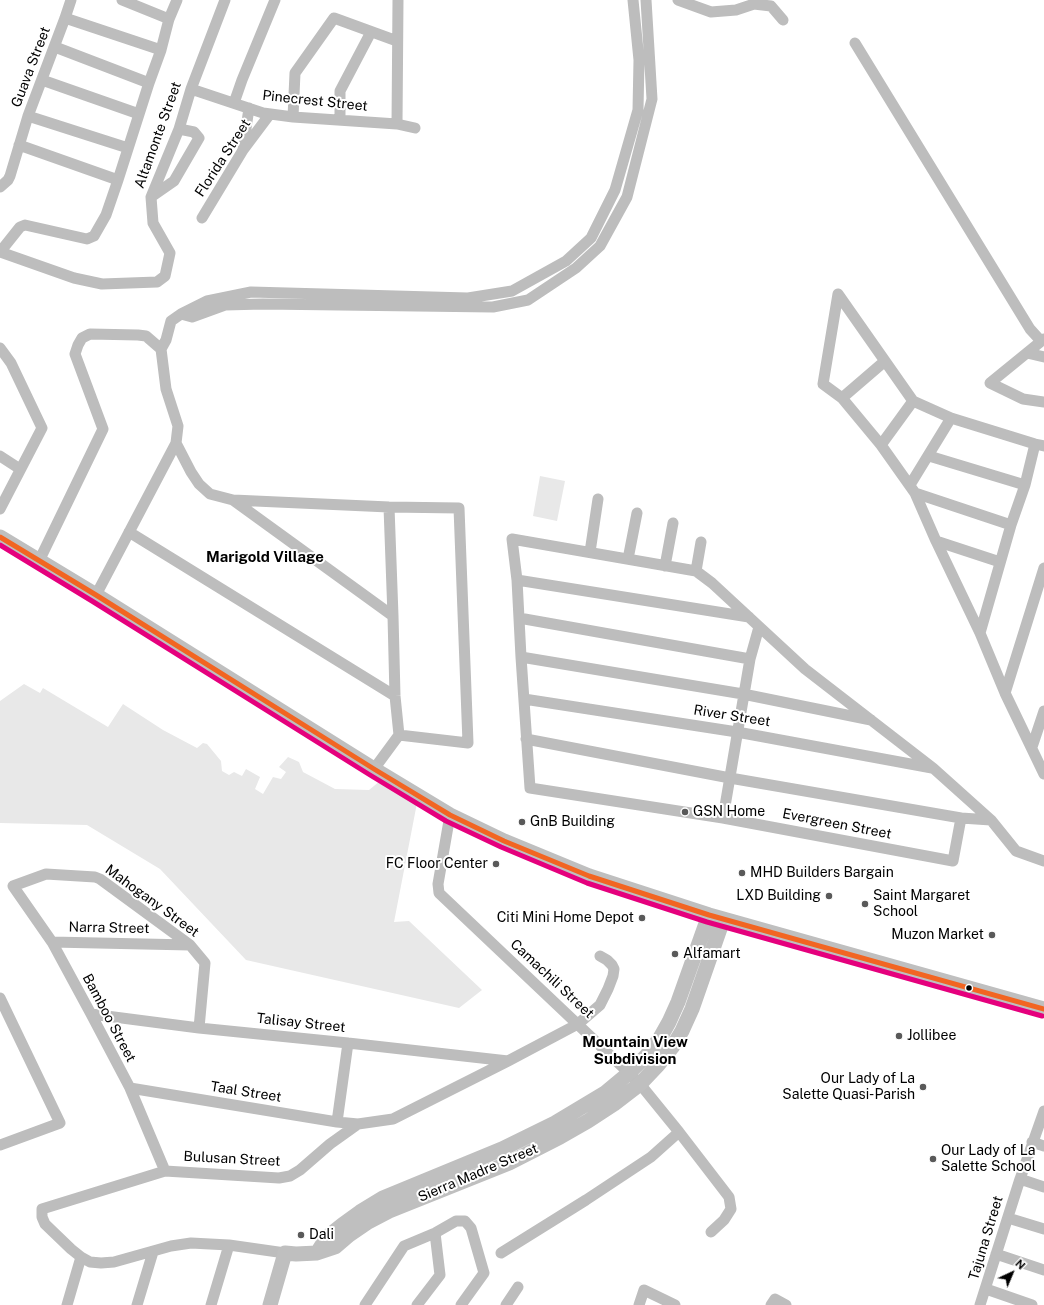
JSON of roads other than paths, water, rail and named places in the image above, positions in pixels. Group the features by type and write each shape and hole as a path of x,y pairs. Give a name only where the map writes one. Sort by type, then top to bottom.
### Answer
{"main road":[{"path":"0,537 450,815 504,841 552,862 626,889 723,920 1044,1009"},
{"name":"Sierra Madre Street","path":"317,1253 327,1238 342,1224 383,1198 502,1149 555,1123 605,1093 630,1073 660,1038 669,1022 678,1002 709,915"},
{"name":"Sierra Madre Street","path":"285,1253 317,1253 335,1247 368,1222 389,1211 508,1163 560,1137 601,1113 640,1084 661,1060 682,1031 692,1009 723,920"},
{"path":"451,1169 456,1184"},
{"path":"270,1305 285,1253"}],"street":[{"name":"Guava Street","path":"3,182 19,145 28,116 55,47 71,0"},
{"path":"122,0 169,19"},
{"path":"0,252 20,227 25,225 87,238 94,236 106,215 161,50 169,19 177,0"},
{"name":"Altamonte Street","path":"0,252 74,278 102,284 157,282 165,276 170,253 154,223 151,197 179,129 191,88 225,0"},
{"path":"234,103 275,0"},
{"path":"397,0 397,124"},
{"path":"96,595 176,443 178,426 166,389 161,349 166,340 171,321 181,314 207,301 251,292 468,298 512,291 566,261 591,238 615,190 638,110 639,60 633,0"},
{"path":"181,314 192,317 225,305 263,304 493,306 528,300 576,268 600,246 627,197 652,99 646,0"},
{"path":"678,0 711,12 736,10 754,4 771,6 783,20"},
{"path":"65,18 161,50"},
{"path":"293,117 295,73 334,18 397,41"},
{"path":"340,120 340,91 370,32"},
{"path":"855,43 1030,329 1043,340 990,383 1023,399 1044,402"},
{"path":"55,47 149,83"},
{"path":"42,80 139,114"},
{"name":"Pinecrest Street","path":"191,88 270,114 397,124 415,128"},
{"path":"243,150 249,108"},
{"name":"Florida Street","path":"202,218 243,150 270,114"},
{"path":"28,116 128,148"},
{"path":"151,197 174,181 199,138 194,132 179,129"},
{"path":"19,145 118,180"},
{"path":"591,238 600,246"},
{"path":"980,633 1011,525 1039,445 951,418 913,401 838,294 823,384 842,398 881,445 913,489 980,633 1005,693 1044,774"},
{"path":"39,561 103,429 75,354 82,338 90,334 146,336 161,349"},
{"path":"0,348 11,363 42,428 0,509"},
{"path":"1027,354 1044,357"},
{"path":"842,398 885,361"},
{"path":"881,445 913,401"},
{"path":"913,489 929,456 951,418"},
{"path":"176,443 199,484 210,494 233,500 389,507 459,508 468,743 399,734"},
{"path":"0,456 20,469"},
{"path":"929,456 1024,485"},
{"path":"913,489 1011,525"},
{"path":"233,500 393,616"},
{"path":"590,552 598,500"},
{"path":"374,769 399,734 395,696 389,507"},
{"path":"628,559 637,513"},
{"path":"665,566 673,523"},
{"path":"129,532 395,696"},
{"path":"991,820 961,818 730,778 526,739 517,580 512,539 696,571 712,583 805,669 933,768 991,820 1016,851 1044,861"},
{"path":"936,541 1000,562"},
{"path":"696,571 701,542"},
{"path":"1005,693 1044,568"},
{"path":"517,580 749,617"},
{"path":"519,618 750,659"},
{"path":"723,818 743,694 758,627"},
{"path":"521,657 743,694 873,721"},
{"name":"River Street","path":"524,700 737,732 933,768"},
{"path":"1032,747 1044,711"},
{"name":"Evergreen Street","path":"526,739 530,788 723,818 954,861 961,818"},
{"name":"Camachili Street","path":"450,815 438,884 439,893 630,1073 679,1132 729,1197 731,1209 724,1220 711,1232"},
{"name":"Mahogany Street","path":"13,886 46,874 95,877 100,879 190,945 205,963 199,1028"},
{"name":"Bamboo Street","path":"13,886 52,942 91,1014 130,1088 165,1171"},
{"name":"Narra Street","path":"52,942 190,945"},
{"name":"Bulusan Street","path":"42,1209 165,1171 279,1178 290,1176 300,1170 330,1144 358,1124 393,1119 578,1024 600,1005 613,976 614,969 612,965 600,956"},
{"path":"0,998 60,1123 0,1144"},
{"name":"Talisay Street","path":"91,1014 199,1028 348,1042 508,1061"},
{"path":"337,1122 348,1042"},
{"name":"Taal Street","path":"130,1088 337,1122 358,1124"},
{"name":"Tajuna Street","path":"980,1305 1032,1142 1044,1111"},
{"path":"501,1253 651,1157 679,1132"},
{"path":"1032,1142 1044,1146"},
{"path":"1020,1179 1044,1187"},
{"name":"Sierra Madre Street","path":"42,1209 42,1217 45,1224 71,1249 90,1262 102,1264 114,1262 171,1246 191,1243 229,1245 285,1253"},
{"path":"1008,1218 1044,1229"},
{"path":"365,1305 404,1246 435,1233 456,1221 465,1221 471,1228 484,1273 461,1305"},
{"path":"417,1305 440,1275 435,1233"},
{"path":"211,1305 229,1245"},
{"path":"137,1305 153,1252"},
{"path":"996,1254 1044,1270"},
{"path":"67,1305 81,1257"},
{"path":"506,1305 518,1287"},
{"path":"986,1289 1032,1305"},
{"path":"639,1305 644,1290 675,1305"},
{"path":"771,1305 774,1299 786,1305"}],"place":[{"name":"GSN Home","path":"685,812"},
{"name":"GnB Building","path":"522,822"},
{"name":"FC Floor Center","path":"496,864"},
{"name":"MHD Builders Bargain","path":"742,873"},
{"name":"LXD Building","path":"829,896"},
{"name":"Saint Margaret School","path":"865,904"},
{"name":"Citi Mini Home Depot","path":"642,918"},
{"name":"Muzon Market","path":"992,935"},
{"name":"Alfamart","path":"675,954"},
{"name":"Jollibee","path":"899,1036"},
{"name":"Our Lady of La Salette Quasi-Parish","path":"923,1087"},
{"name":"Our Lady of La Salette School","path":"933,1159"},
{"name":"Dali","path":"301,1235"}],"district":[{"name":"Marigold Village","path":"265,557"},
{"name":"Mountain View Subdivision","path":"635,1050"}]}
